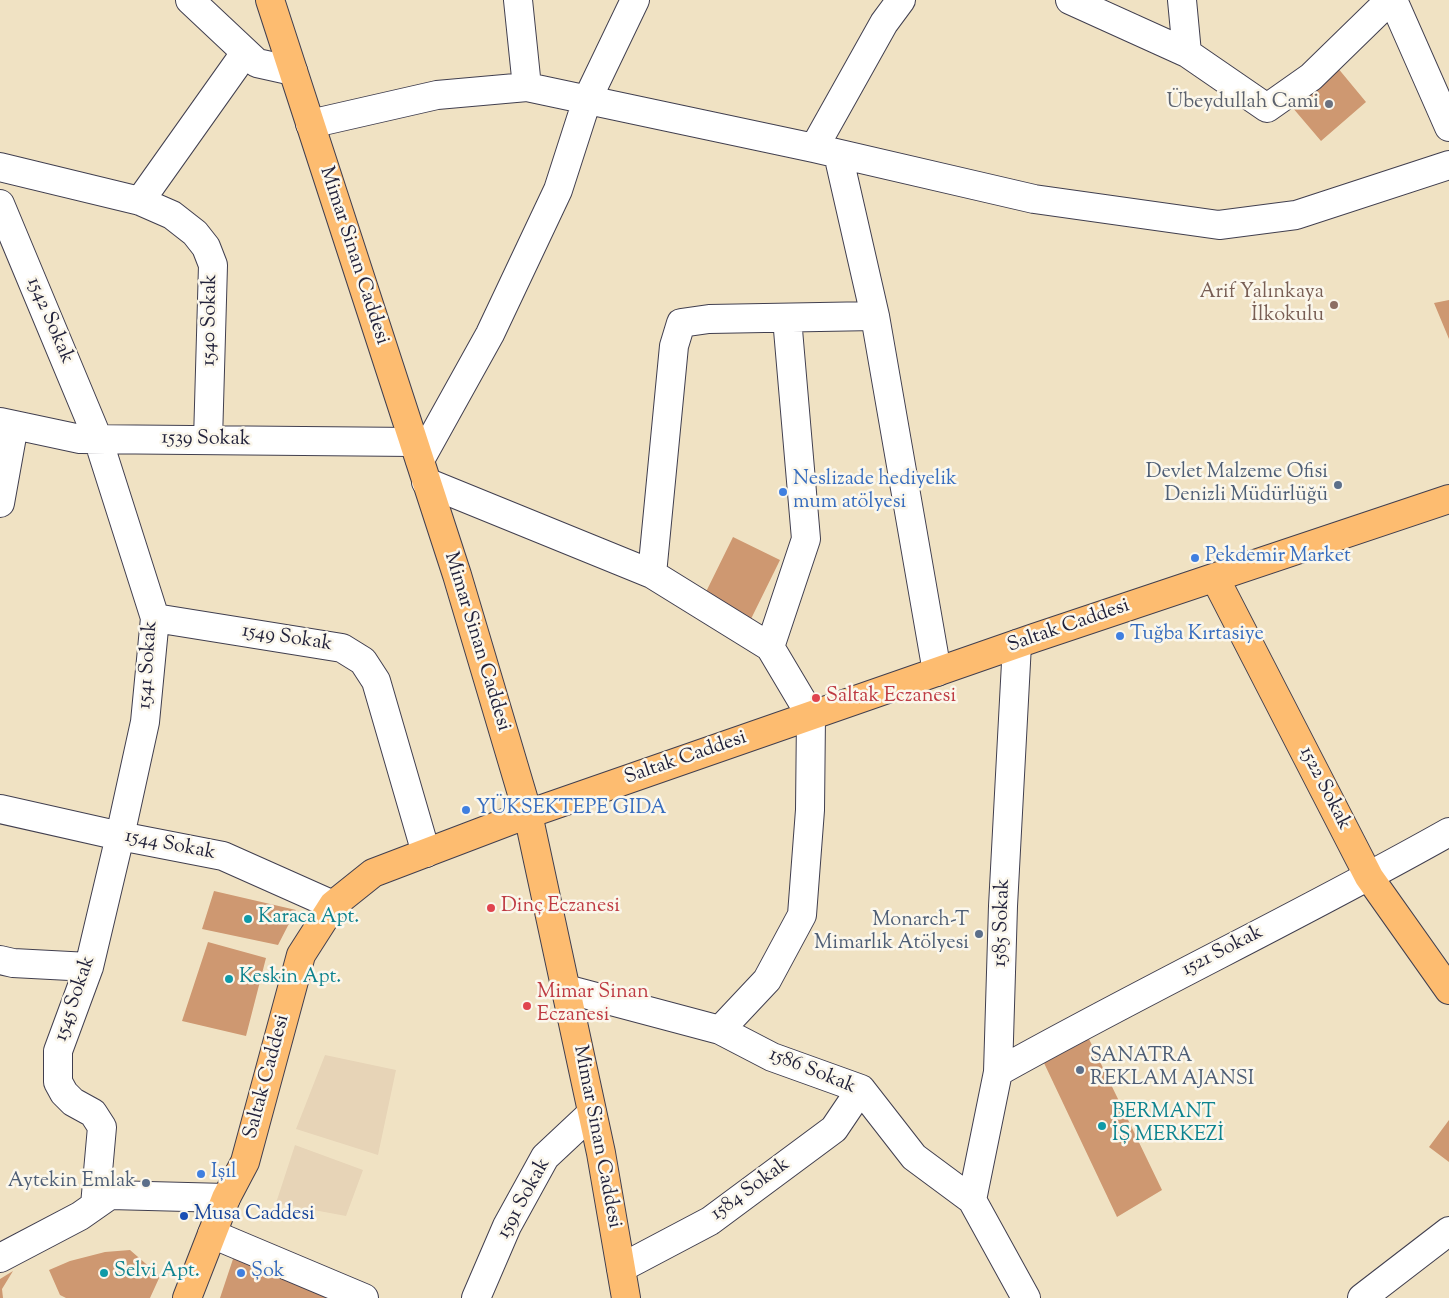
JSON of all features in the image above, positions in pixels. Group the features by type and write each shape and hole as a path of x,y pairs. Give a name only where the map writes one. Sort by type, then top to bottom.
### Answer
{"main road":[{"name":"Mimar Sinan Caddesi","path":"270,0 456,574 528,814 592,1113 626,1298"},
{"name":"Saltak Caddesi","path":"187,1298 226,1198 244,1162 301,955 333,905 373,872 528,814 1017,644 1449,499"},
{"name":"1522 Sokak","path":"1215,578 1369,877 1449,990"}],"street":[{"path":"190,0 257,63 293,71"},
{"path":"518,0 527,87"},
{"path":"635,0 586,100 558,190 490,334 420,462 652,574 770,647 810,716 810,810 802,915 767,980 720,1030"},
{"path":"901,0 884,23 826,151 875,316 937,672"},
{"path":"1070,0 1187,53 1266,108 1311,77 1392,0 1449,127"},
{"path":"1182,0 1187,53"},
{"path":"140,202 245,53"},
{"path":"310,124 438,96 527,87 826,151 1034,199 1219,226 1296,214 1449,166"},
{"name":"1540 Sokak","path":"0,167 140,202 172,215 195,233 206,247 213,266 208,440"},
{"name":"1542 Sokak","path":"0,204 98,439"},
{"path":"652,574 674,346 681,323 709,319 875,316"},
{"path":"770,647 806,539 787,318"},
{"path":"0,503 7,423"},
{"name":"1539 Sokak","path":"7,423 80,439 208,440 420,462"},
{"name":"1541 Sokak","path":"98,439 155,618 145,722 120,836"},
{"name":"1549 Sokak","path":"155,618 342,648 363,660 376,681 426,853"},
{"name":"1585 Sokak","path":"972,1200 998,1072 1003,906 1017,644"},
{"name":"1544 Sokak","path":"0,809 120,836 223,856 333,905"},
{"name":"1521 Sokak","path":"998,1072 1068,1033 1369,877 1449,832"},
{"name":"1545 Sokak","path":"95,1205 102,1127 93,1113 73,1102 58,1082 58,1051 89,967 120,836"},
{"path":"0,960 13,964 89,967"},
{"name":"1586 Sokak","path":"566,989 720,1030 772,1057 860,1089 914,1157 972,1200 1026,1298"},
{"name":"1584 Sokak","path":"621,1268 710,1220 834,1129 860,1089"},
{"name":"1591 Sokak","path":"476,1298 507,1226 545,1157 592,1113"},
{"path":"0,1258 80,1216 110,1195 226,1198"},
{"path":"1362,1298 1449,1232"},
{"path":"212,1234 364,1298"}],"shaded area":[{"path":"325,1055 396,1070 378,1155 296,1129"},
{"path":"295,1145 363,1170 346,1216 276,1203"}],"building":[{"name":"Übeydullah Cami","path":"1337,67 1366,102 1321,141 1292,107"},
{"path":"1449,300 1449,339 1434,303"},
{"path":"733,537 780,560 749,623 702,600"},
{"name":"Karaca Apt.","path":"214,891 296,910 278,945 202,929"},
{"name":"Keskin Apt.","path":"208,942 266,958 246,1036 182,1021"},
{"name":"BERMANT İŞ MERKEZİ","path":"1089,1039 1162,1190 1117,1217 1044,1063"},
{"path":"1449,1120 1449,1162 1429,1147"},
{"name":"Selvi Apt.","path":"130,1250 160,1276 150,1298 66,1298 60,1295 49,1270 70,1261 105,1252"},
{"path":"234,1256 344,1298 220,1298"},
{"path":"13,1271 2,1289 3,1298 0,1298 0,1279"}],"place":[{"name":"Übeydullah Cami","path":"1329,104"},
{"name":"Arif Yalınkaya İlkokulu","path":"1334,305"},
{"name":"Devlet Malzeme Ofisi Denizli Müdürlüğü","path":"1338,485"},
{"name":"Neslizade hediyelik mum atölyesi","path":"783,492"},
{"name":"Pekdemir Market","path":"1195,558"},
{"name":"Tuğba Kırtasiye","path":"1120,636"},
{"name":"Saltak Eczanesi","path":"816,698"},
{"name":"YÜKSEKTEPE GIDA","path":"466,810"},
{"name":"Dinç Eczanesi","path":"491,908"},
{"name":"Karaca Apt.","path":"248,919"},
{"name":"Monarch-T Mimarlık Atölyesi","path":"979,934"},
{"name":"Keskin Apt.","path":"229,979"},
{"name":"Mimar Sinan Eczanesi","path":"527,1006"},
{"name":"SANATRA REKLAM AJANSI","path":"1080,1070"},
{"name":"BERMANT İŞ MERKEZİ","path":"1102,1126"},
{"name":"Işıl","path":"201,1174"},
{"name":"Aytekin Emlak","path":"146,1183"},
{"name":"Musa Caddesi","path":"184,1216"},
{"name":"Selvi Apt.","path":"104,1273"},
{"name":"Şok","path":"241,1273"}]}
